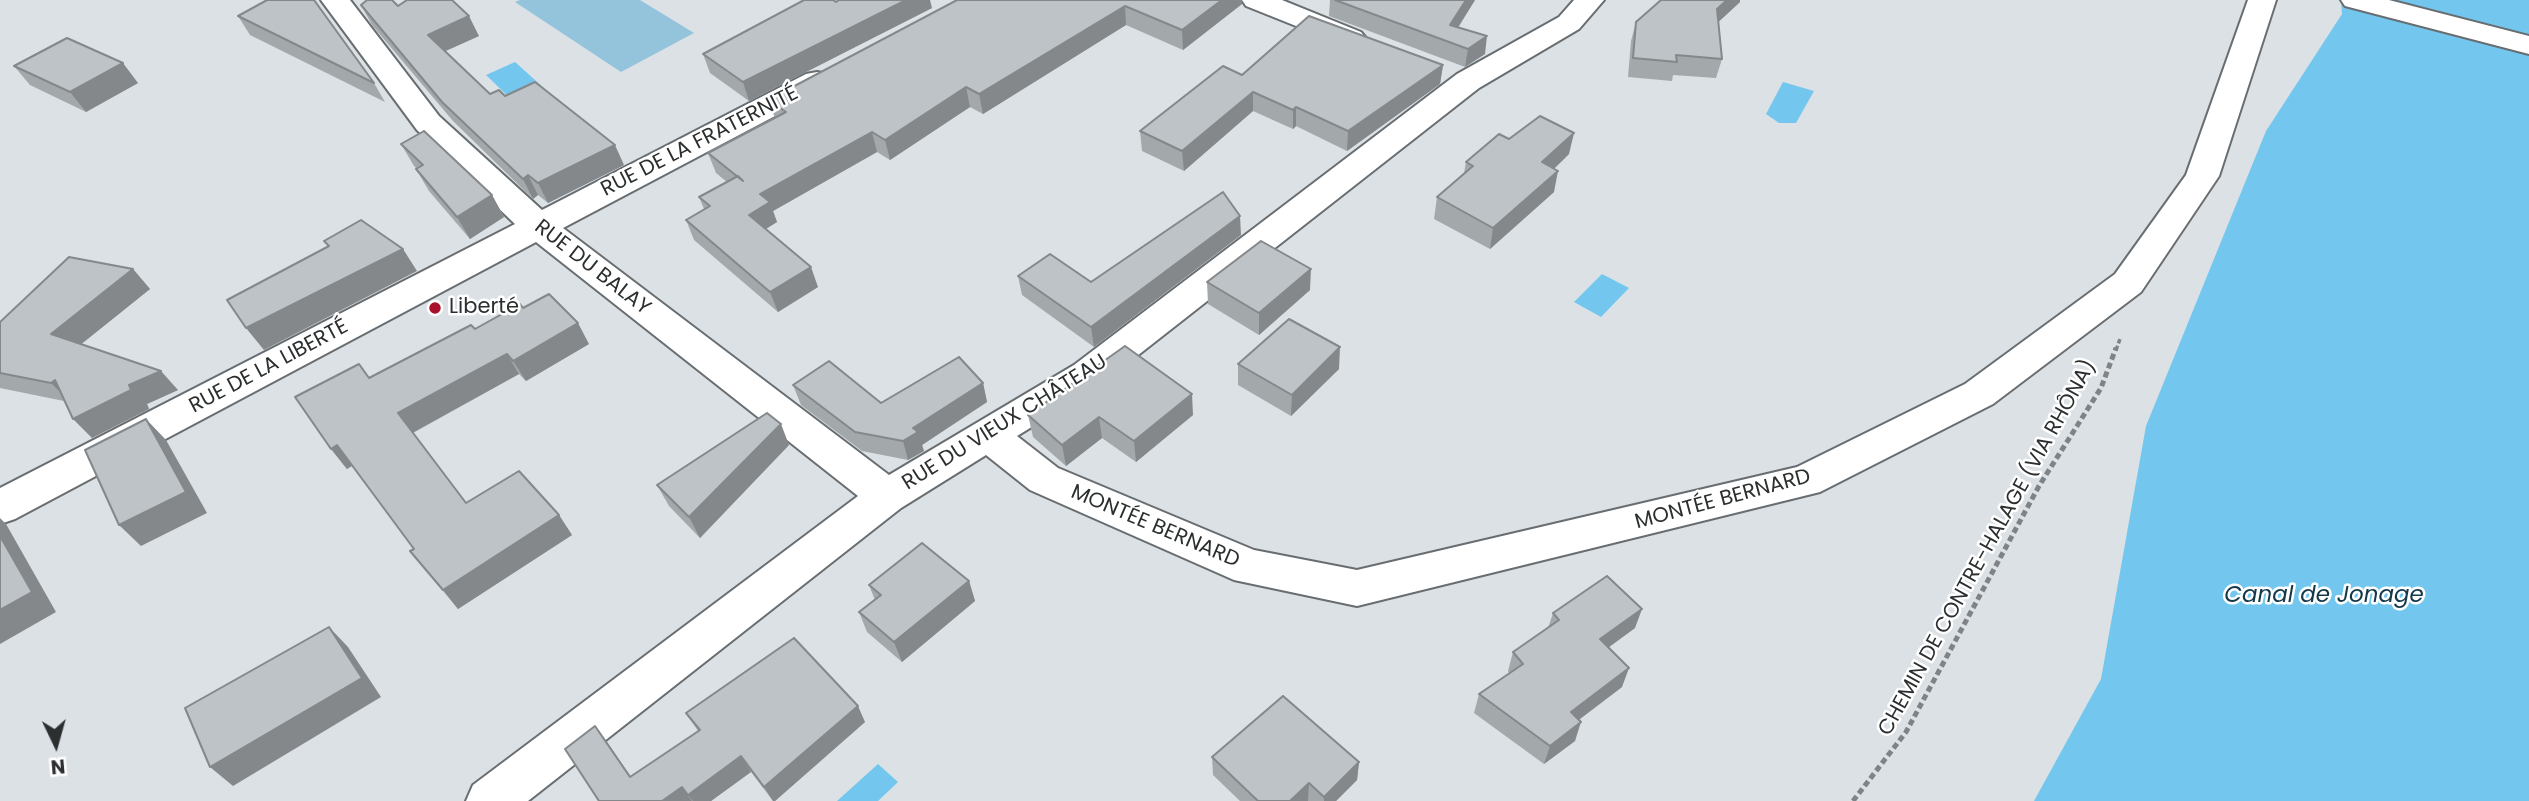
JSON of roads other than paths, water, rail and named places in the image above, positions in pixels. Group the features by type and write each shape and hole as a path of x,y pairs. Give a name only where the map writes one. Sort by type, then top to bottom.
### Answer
{"street":[{"name":"RUE DU BALAY","path":"335,0 428,123 538,226 887,496"},
{"path":"1256,0 1377,48"},
{"name":"RUE DU VIEUX CHÂTEAU","path":"490,801 887,496 1087,375 1455,76 1569,23 1590,0"},
{"name":"MONTÉE BERNARD","path":"988,435 1044,479 1249,568 1357,588 1806,481 1979,394 2128,283 2202,176 2262,0"},
{"path":"2355,0 2529,45"},
{"name":"RUE DE LA FRATERNITÉ","path":"538,226 841,69"},
{"name":"RUE DE LA LIBERTÉ","path":"0,507 538,226"}],"water":[{"name":"Canal de Jonage","path":"2341,0 2529,0 2529,801 2034,801 2101,679 2146,426 2266,131 2342,14"},
{"path":"515,62 545,89 515,103 486,75"},
{"path":"1783,82 1814,91 1796,123 1779,123 1766,114"},
{"path":"1602,274 1629,288 1601,317 1574,302"},
{"path":"878,764 898,782 878,801 837,801"}],"place":[{"name":"Liberté","path":"435,308"}]}
